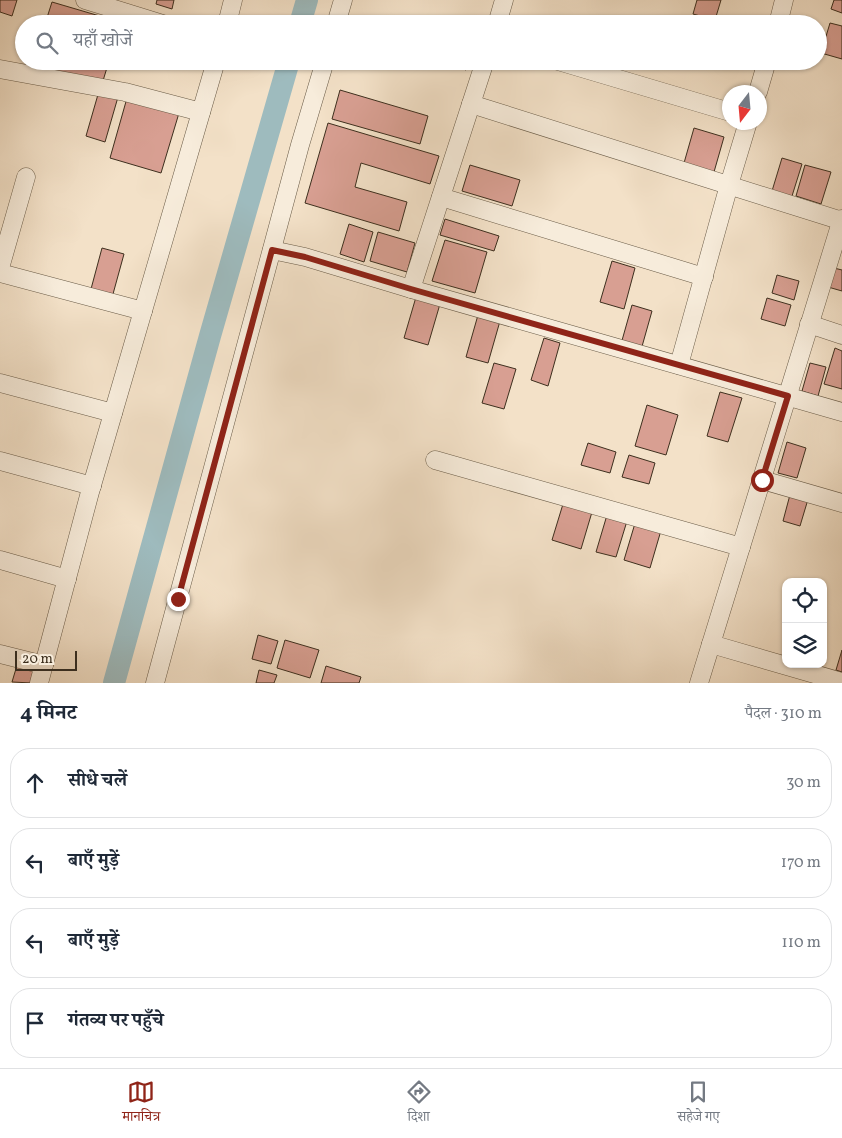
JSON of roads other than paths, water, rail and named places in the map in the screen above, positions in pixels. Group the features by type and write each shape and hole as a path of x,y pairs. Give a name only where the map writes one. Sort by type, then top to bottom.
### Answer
{"street":[{"path":"85,0 134,15"},
{"path":"229,15 233,0"},
{"path":"339,15 343,0"},
{"path":"500,15 504,0"},
{"path":"0,69 125,92 201,112"},
{"path":"39,683 92,486 213,70"},
{"path":"155,683 322,70"},
{"path":"411,289 482,70"},
{"path":"588,70 722,110"},
{"path":"760,85 764,70"},
{"path":"471,104 842,220 699,683"},
{"path":"680,365 746,130"},
{"path":"0,268 26,177"},
{"path":"441,197 704,277"},
{"path":"272,250 305,257 842,412"},
{"path":"0,273 143,311"},
{"path":"809,324 842,335"},
{"path":"0,383 113,413"},
{"path":"435,460 741,547"},
{"path":"0,461 92,486"},
{"path":"762,480 842,503"},
{"path":"0,560 67,578"},
{"path":"711,644 842,682"},
{"path":"0,654 44,665"}],"waterway":[{"path":"303,15 307,0"},
{"path":"114,683 210,336 286,70"}]}
